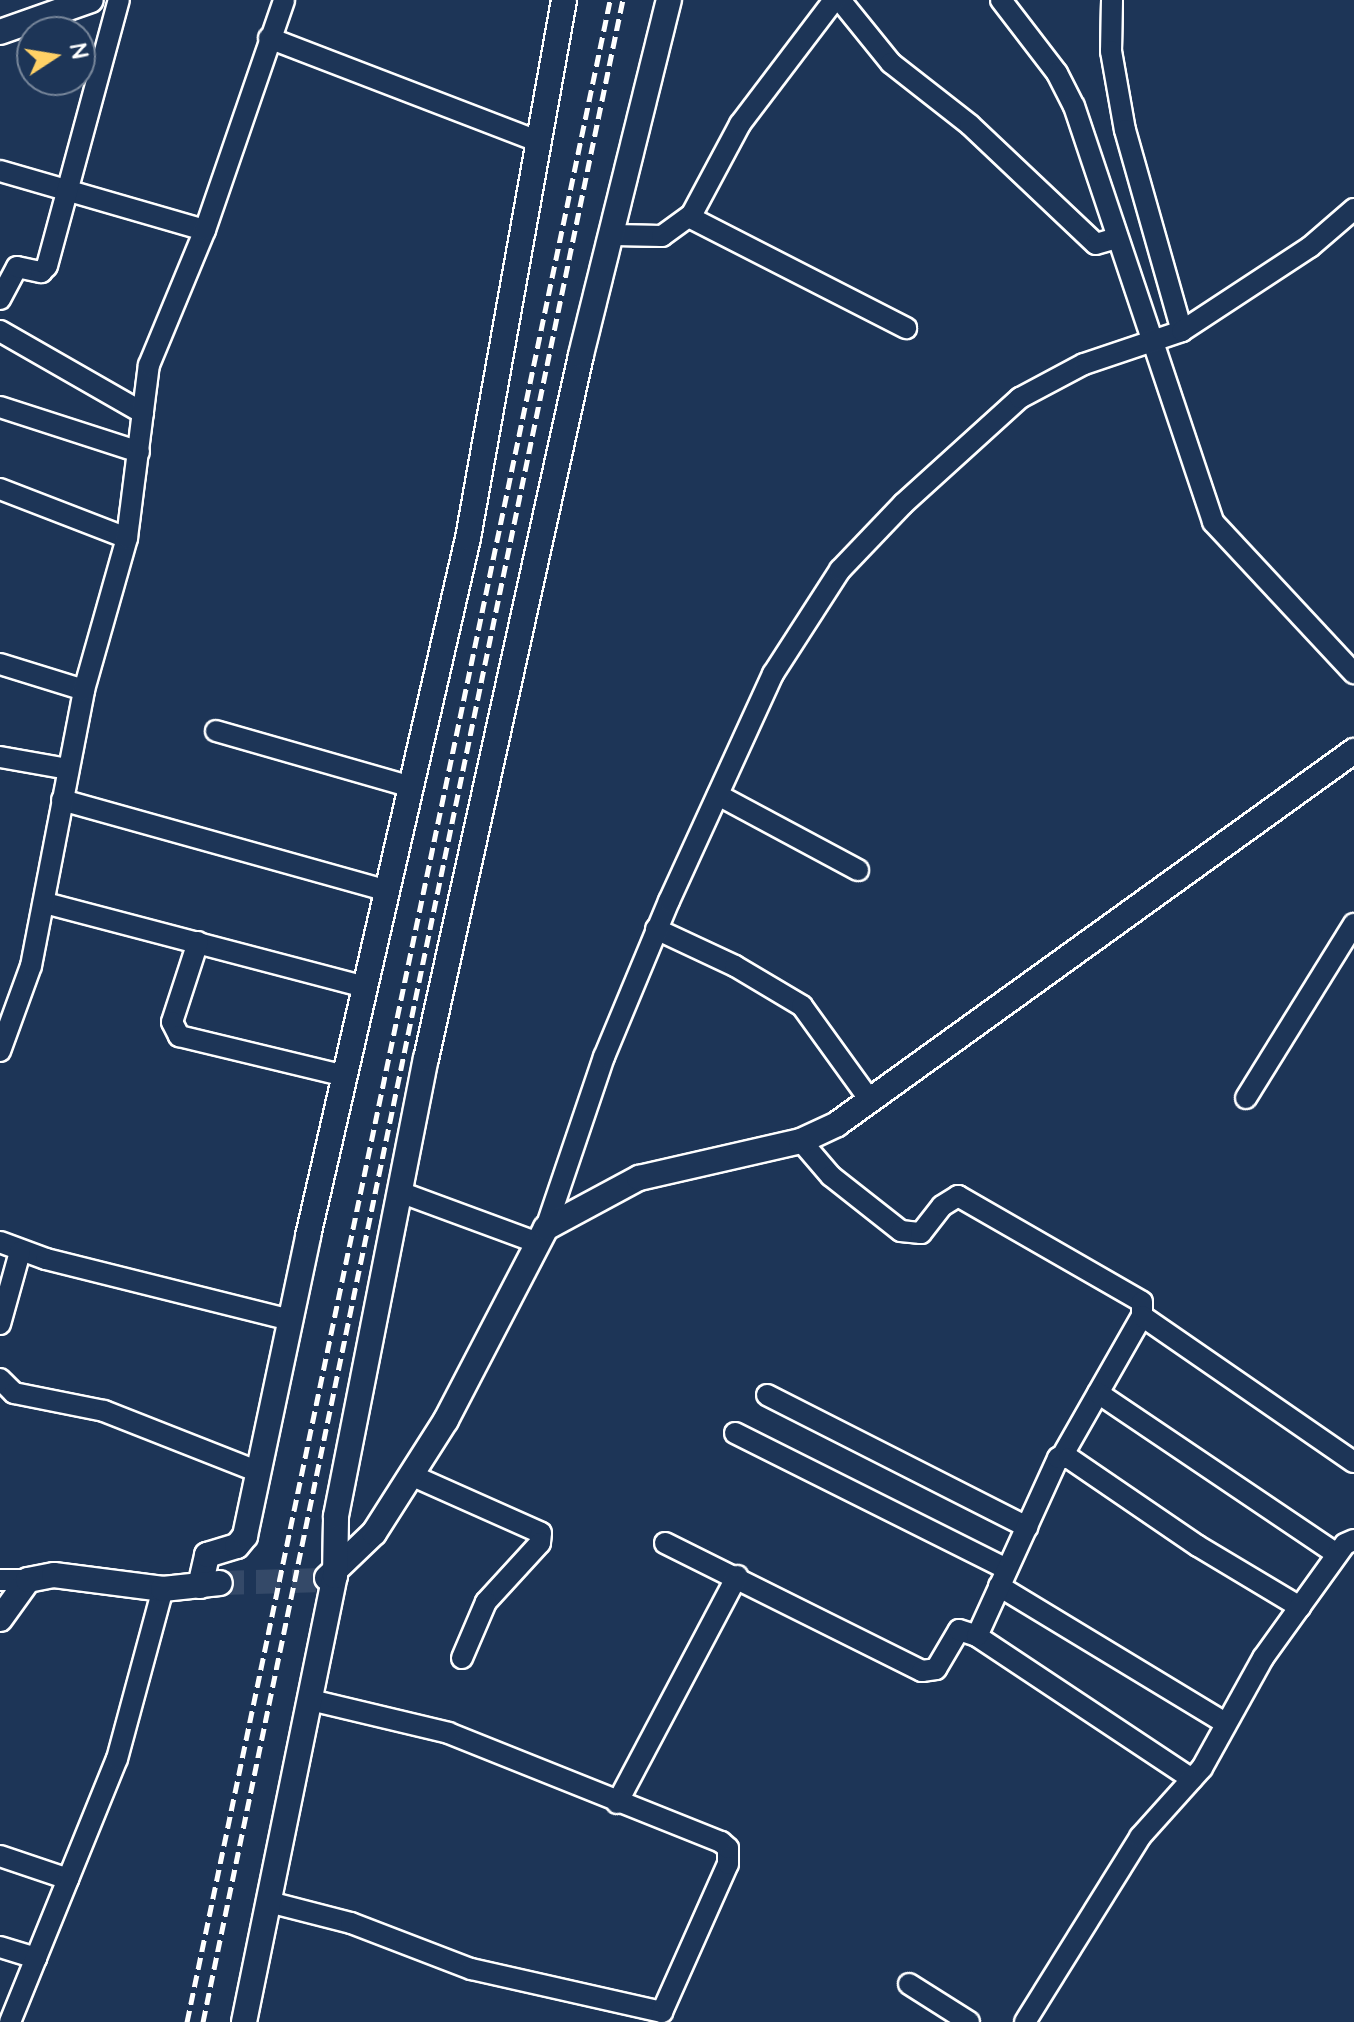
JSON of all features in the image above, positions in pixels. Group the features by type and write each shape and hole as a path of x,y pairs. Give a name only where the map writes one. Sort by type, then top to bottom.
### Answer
{"street":[{"path":"0,299 17,267 46,269 119,0"},
{"path":"0,1051 31,966 84,690 127,538 143,413 157,338 205,230 284,0"},
{"path":"0,1580 69,1576 163,1589 210,1584 207,1555 237,1546 245,1536 345,1076 468,538 564,0"},
{"path":"244,2022 311,1700 330,1578 336,1516 400,1192 572,396 614,235 669,0"},
{"path":"614,235 662,236 689,217 707,192 740,124 837,0 891,63 970,125 1090,238 1101,245 1117,238"},
{"path":"1001,0 1043,52 1074,106 1151,345 1213,522 1354,673"},
{"path":"1112,0 1111,51 1120,102 1182,331"},
{"path":"0,32 73,3"},
{"path":"269,38 538,141"},
{"path":"0,171 205,230"},
{"path":"330,1578 374,1533 446,1420 542,1236 604,1057 656,929 773,674 858,549 1020,398 1084,364 1151,345 1182,331 1310,247 1354,209"},
{"path":"689,217 906,328"},
{"path":"0,331 143,413"},
{"path":"0,407 139,452"},
{"path":"0,489 127,538"},
{"path":"0,664 84,690"},
{"path":"216,731 411,787"},
{"path":"400,1192 542,1236 639,1178 801,1141 869,1099 1354,751"},
{"path":"0,757 68,769"},
{"path":"718,795 858,870"},
{"path":"62,800 388,891"},
{"path":"45,903 366,987"},
{"path":"1246,1098 1354,924"},
{"path":"656,929 735,966 802,1006 869,1099"},
{"path":"198,942 172,1022 179,1036 345,1076"},
{"path":"801,1141 831,1176 901,1231 921,1233 942,1206 958,1196 1137,1297 1144,1307 1142,1316 1062,1456 977,1636"},
{"path":"0,1242 20,1252 291,1320"},
{"path":"0,1324 20,1252"},
{"path":"1142,1316 1354,1462"},
{"path":"0,1379 14,1393 104,1411 259,1472"},
{"path":"1098,1393 1337,1554"},
{"path":"767,1395 1027,1527"},
{"path":"735,1433 1003,1578 1225,1723"},
{"path":"1062,1456 1300,1607"},
{"path":"411,1475 541,1533 540,1543 486,1602 462,1658"},
{"path":"1025,2022 1140,1837 1192,1779 1300,1607 1337,1554 1354,1540"},
{"path":"665,1543 929,1673 936,1669 959,1630 977,1636 1192,1779"},
{"path":"617,1803 737,1576"},
{"path":"0,1619 28,1580"},
{"path":"10,2022 117,1759 163,1589"},
{"path":"269,1902 351,1923 471,1969 660,2017 716,1900 728,1848 449,1733 311,1700"},
{"path":"0,1856 68,1879"},
{"path":"0,1947 36,1958"},
{"path":"909,1984 969,2022"}],"tunnel":[{"path":"220,1583 324,1580"}],"railway":[{"path":"187,2022 610,0"},
{"path":"203,2022 623,0"}]}
